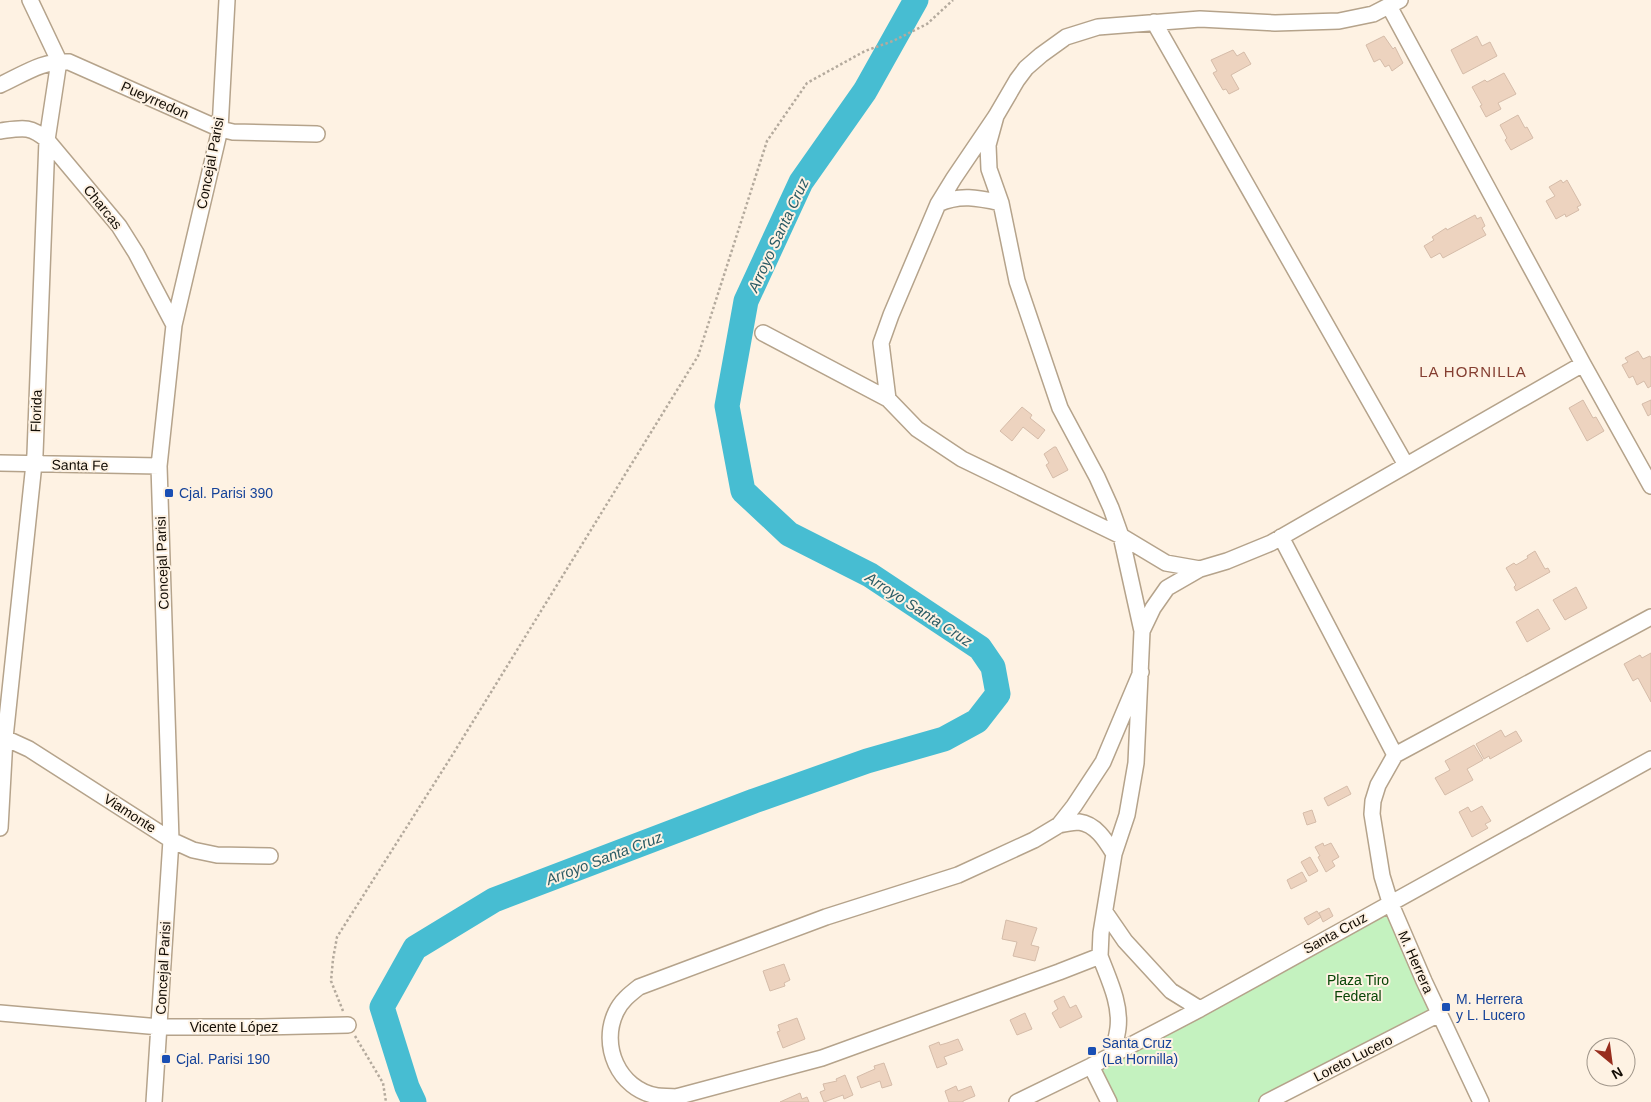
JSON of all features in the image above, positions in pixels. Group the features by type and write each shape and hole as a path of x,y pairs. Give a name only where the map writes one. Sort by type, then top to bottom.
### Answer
{"street":[{"path":"0,85 48,63 59,61 30,0"},
{"name":"Concejal Parisi","path":"154,1102 171,840 159,466 174,325 220,128 227,0"},
{"path":"888,399 881,343 890,315 938,204 1026,68 1041,55 1066,37 1098,27 1200,19 1275,23 1339,21 1373,14 1394,3 1583,364 1651,486"},
{"path":"1154,22 1406,465"},
{"name":"Pueyrredon","path":"59,61 69,62 233,132 317,134"},
{"name":"Florida","path":"0,828 3,737 34,464 47,140 59,61"},
{"path":"996,116 988,145 989,169 1001,203 1017,281 1060,408 1097,477 1111,508 1121,536 1142,631 1136,763 1127,815 1114,854 1101,933 1100,956 1118,1012 1118,1028 1112,1055"},
{"name":"Charcas","path":"0,131 21,128 36,130 47,140 119,226 136,253 174,325"},
{"path":"938,204 953,198 962,197 1001,203"},
{"path":"763,333 888,399 917,429 962,459 1121,536 1166,563 1200,568"},
{"path":"1142,631 1153,608 1167,588 1200,568 1227,561 1282,537 1583,364"},
{"name":"Santa Fe","path":"0,463 159,466"},
{"path":"1282,537 1395,755 1651,617"},
{"path":"1100,956 1050,976 822,1058 676,1097 656,1096 637,1088 621,1073 612,1056 609,1035 616,1010 626,996 639,986 826,917 958,875 1034,840 1059,825 1103,762 1141,672"},
{"name":"Viamonte","path":"3,737 29,749 171,840 193,850 217,855 270,856"},
{"name":"M. Herrera","path":"1395,755 1378,785 1373,801 1372,814 1382,876 1390,902 1439,1014 1481,1102"},
{"name":"Santa Cruz","path":"1017,1102 1200,1009 1651,759"},
{"path":"1059,825 1081,822 1104,837 1114,854"},
{"path":"1105,912 1125,941 1171,991 1200,1009"},
{"name":"Vicente López","path":"0,1012 160,1027 348,1025"},
{"name":"Loreto Lucero","path":"1267,1102 1439,1014"},
{"path":"1091,1066 1109,1102"}],"path":[{"path":"386,1102 382,1083 348,1025 331,981 338,937 698,356 767,141 807,83 866,51 893,41 926,24 953,0"}],"green space":[{"name":"Plaza Tiro Federal","path":"1390,902 1439,1014 1267,1102 1109,1102 1092,1066"}],"building":[{"path":"1384,36 1393,49 1395,47 1403,63 1392,71 1389,65 1385,67 1380,59 1374,62 1366,45"},
{"path":"1477,36 1482,46 1490,42 1497,56 1463,74 1451,50"},
{"path":"1233,50 1237,56 1244,52 1251,64 1231,75 1239,89 1229,94 1226,89 1223,90 1213,73 1217,71 1211,60"},
{"path":"1504,73 1516,94 1498,103 1501,109 1486,117 1472,87"},
{"path":"1518,115 1533,138 1511,150 1500,125"},
{"path":"1561,180 1563,183 1567,180 1581,205 1577,207 1579,210 1566,217 1565,214 1556,219 1546,201 1555,196 1549,187"},
{"path":"1475,215 1477,219 1481,217 1485,226 1482,228 1486,235 1443,258 1440,253 1431,258 1424,246 1434,240 1432,237 1446,228 1447,230"},
{"path":"1638,351 1643,359 1650,356 1651,358 1651,386 1648,388 1644,381 1637,385 1633,376 1629,378 1622,365 1628,362 1625,358"},
{"path":"1583,400 1593,418 1596,417 1604,431 1587,441 1569,408"},
{"path":"1651,400 1651,414 1648,416 1642,404"},
{"path":"1022,407 1032,415 1030,418 1045,430 1038,439 1023,427 1012,441 1000,431"},
{"path":"1056,447 1068,470 1053,478 1046,465 1049,463 1044,454"},
{"path":"1535,551 1545,569 1548,568 1550,572 1516,591 1514,587 1516,585 1506,568 1528,558 1527,556"},
{"path":"1576,587 1587,608 1565,620 1553,600"},
{"path":"1538,609 1550,629 1527,642 1516,622"},
{"path":"1651,653 1651,702 1638,678 1633,681 1624,664 1640,655 1642,658"},
{"path":"1501,730 1505,737 1516,731 1522,741 1490,759 1489,756 1484,759 1476,744"},
{"path":"1474,745 1483,760 1467,769 1473,780 1445,795 1435,778 1450,770 1445,761"},
{"path":"1347,786 1351,794 1328,806 1324,798"},
{"path":"1482,806 1491,821 1485,824 1488,828 1472,837 1459,812 1468,807 1471,812"},
{"path":"1312,810 1316,822 1307,825 1303,813"},
{"path":"1323,843 1324,846 1331,843 1339,857 1332,861 1335,866 1326,872 1315,847"},
{"path":"1310,857 1318,871 1309,876 1301,862"},
{"path":"1302,872 1307,881 1291,889 1287,880"},
{"path":"1329,908 1333,916 1323,922 1319,913"},
{"path":"1317,911 1321,917 1308,925 1304,918"},
{"path":"1006,920 1037,928 1031,945 1039,947 1035,961 1013,956 1017,942 1002,939"},
{"path":"784,964 790,980 784,983 785,986 770,991 763,971"},
{"path":"1064,996 1070,1008 1076,1005 1082,1017 1060,1028 1052,1013 1058,1009 1054,1001"},
{"path":"1025,1013 1032,1029 1017,1035 1010,1020"},
{"path":"797,1018 805,1039 783,1048 777,1032 780,1031 778,1025"},
{"path":"958,1039 963,1050 944,1057 947,1064 937,1068 929,1046 939,1042 940,1045"},
{"path":"884,1063 892,1085 882,1088 880,1081 861,1088 857,1077 875,1069 874,1066"},
{"path":"845,1075 853,1095 844,1099 843,1095 824,1102 820,1092 825,1090 823,1084 837,1081 836,1079"},
{"path":"956,1086 958,1091 971,1086 975,1096 963,1102 949,1102 945,1091"},
{"path":"800,1093 802,1099 807,1097 809,1102 780,1102"}],"waterway":[{"name":"Arroyo Santa Cruz","path":"414,1102 407,1087 382,1007 415,948 494,900 754,801 867,761 944,739 977,721 998,694 993,667 980,648 870,575 789,534 743,491 727,406 746,301 801,182 865,91 916,0"}],"place":[{"name":"Cjal. Parisi 390","path":"169,493"},
{"name":"M. Herrera y L. Lucero","path":"1446,1007"},
{"name":"Santa Cruz (La Hornilla)","path":"1092,1051"},
{"name":"Cjal. Parisi 190","path":"166,1059"}],"district":[{"name":"LA HORNILLA","path":"1473,371"}]}
